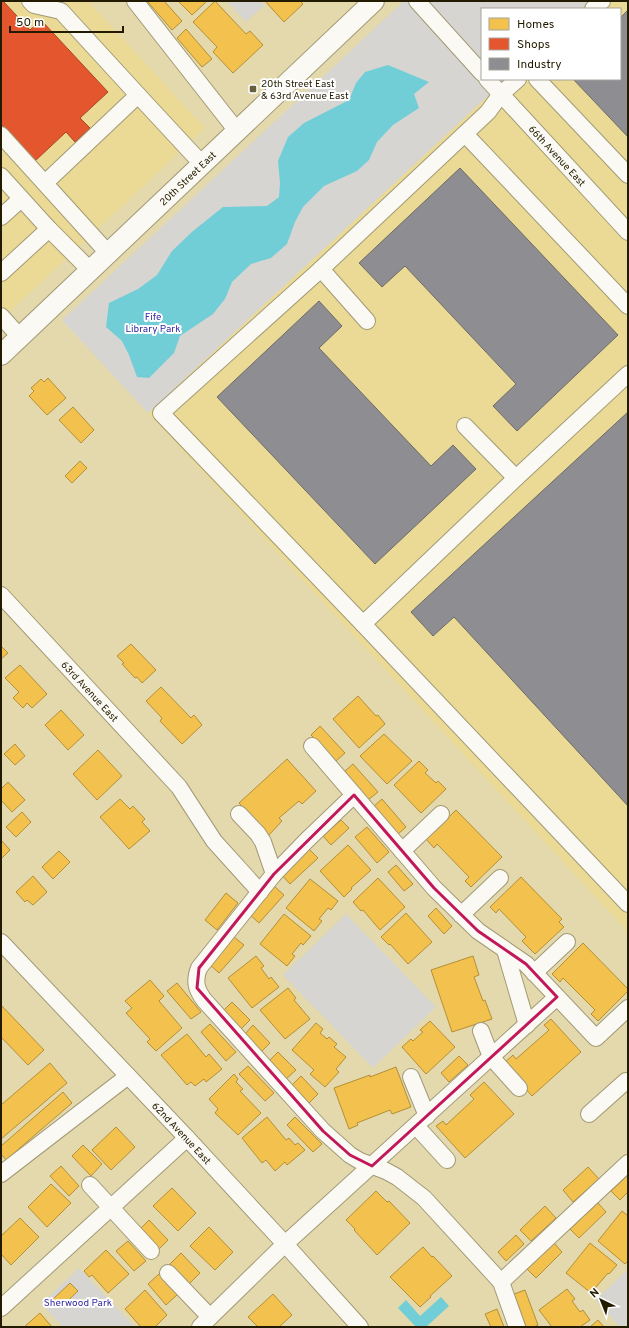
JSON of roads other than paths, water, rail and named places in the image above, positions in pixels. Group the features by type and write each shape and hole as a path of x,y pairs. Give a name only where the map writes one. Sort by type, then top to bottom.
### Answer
{"main road":[{"name":"20th Street East","path":"2,352 20,337 374,1"}],"street":[{"path":"30,1 34,5 61,11 202,164"},
{"path":"134,1 237,131"},
{"path":"417,1 481,72"},
{"path":"594,8 602,1"},
{"name":"66th Avenue East","path":"488,80 628,232"},
{"path":"517,80 501,94 488,112 321,269 161,413 628,904"},
{"path":"538,80 628,175"},
{"path":"45,183 138,95"},
{"path":"465,134 628,306"},
{"path":"1,135 108,253"},
{"path":"1,176 48,229 90,270"},
{"path":"1,217 21,199"},
{"path":"1,273 48,229"},
{"path":"321,269 367,321"},
{"path":"1,316 20,337"},
{"path":"363,624 516,478 628,374"},
{"path":"465,426 516,478"},
{"name":"63rd Avenue East","path":"1,594 179,787 214,841 260,892"},
{"path":"312,746 434,888 478,931 526,964 596,1038 628,1008"},
{"path":"354,795 274,874 199,968 196,988 204,1000 322,1131 350,1155 397,1177 424,1198 501,1282 517,1327"},
{"path":"239,814 258,834 263,842 274,874"},
{"path":"402,851 441,814"},
{"path":"461,915 500,878"},
{"name":"62nd Avenue East","path":"1,942 285,1244 353,1325"},
{"path":"534,973 567,942"},
{"path":"505,950 527,1025"},
{"path":"168,1273 205,1322 285,1244 557,997"},
{"path":"481,1031 491,1057 519,1088"},
{"path":"1,1174 128,1076"},
{"path":"411,1077 421,1121 447,1160"},
{"path":"590,1114 626,1081 628,1083"},
{"path":"1,1308 186,1138"},
{"path":"501,1282 628,1163"},
{"path":"90,1184 151,1251"}],"water":[{"path":"388,65 429,82 414,94 419,108 393,125 377,142 369,160 357,171 324,186 303,207 295,222 287,244 271,258 251,264 232,282 225,299 213,314 180,336 174,353 149,378 137,377 122,341 106,327 109,303 138,289 157,275 172,251 193,231 223,207 267,206 279,197 280,183 278,161 288,137 304,123 349,100 356,83 365,72"},
{"path":"441,1297 449,1306 426,1327 416,1327 398,1308 406,1300 420,1316"}],"place":[{"name":"20th Street East & 63rd Avenue East","path":"253,89"}],"park label":[{"name":"Fife Library Park","path":"153,322"},
{"name":"Sherwood Park","path":"78,1302"}]}
